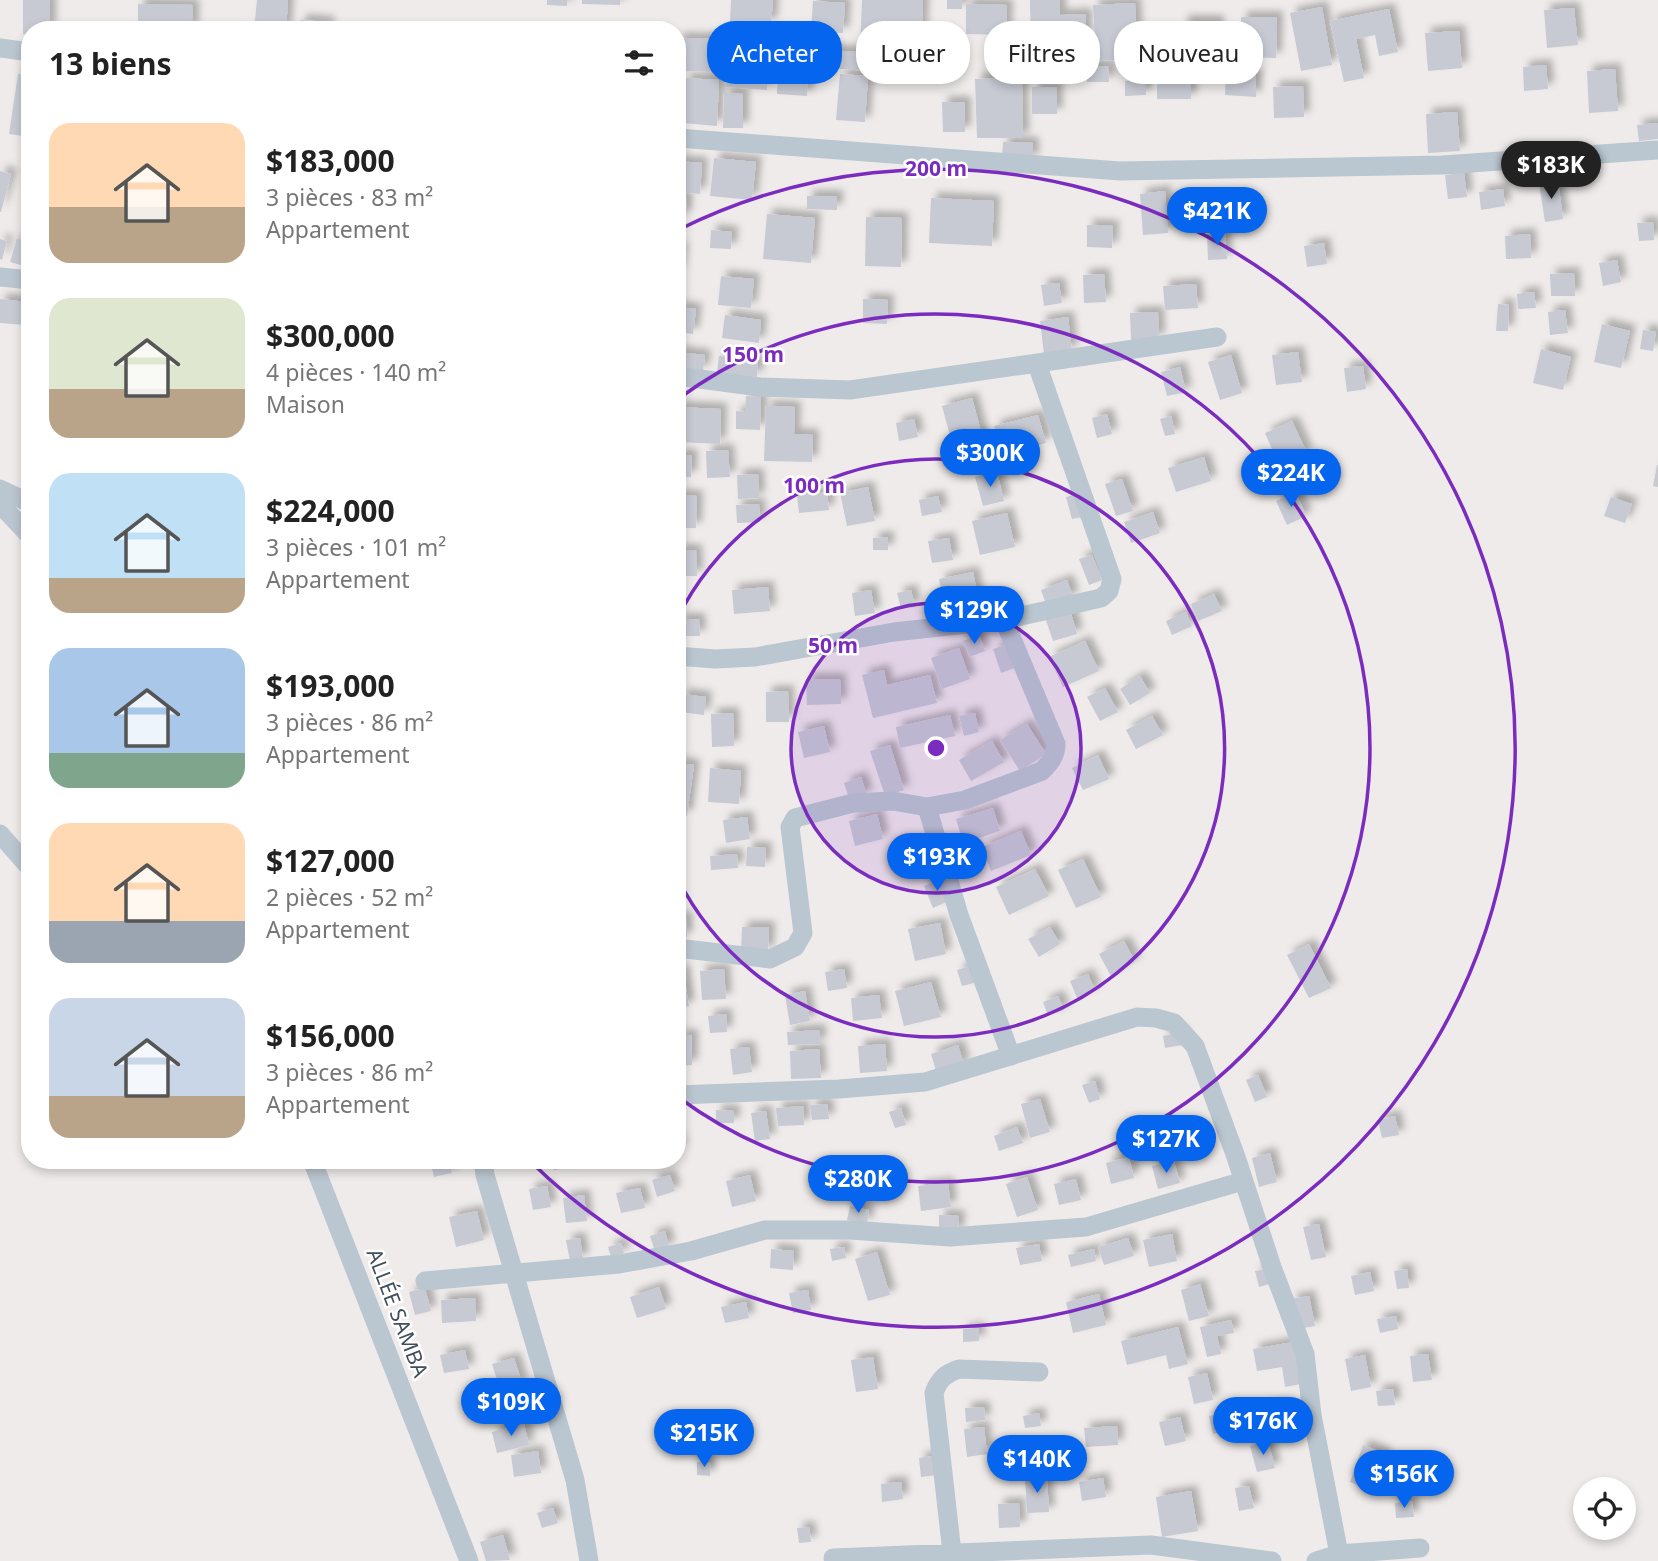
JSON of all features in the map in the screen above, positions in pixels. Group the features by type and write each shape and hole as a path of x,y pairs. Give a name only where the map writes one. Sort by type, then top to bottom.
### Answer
{"street":[{"path":"0,48 21,51"},
{"path":"686,139 1120,171 1442,165 1658,150"},
{"path":"0,277 21,279"},
{"path":"686,377 760,387 850,390 1217,337"},
{"path":"686,657 715,659 755,657 894,632 1004,620 1101,598 1109,591 1112,579 1037,364"},
{"path":"0,489 21,499"},
{"path":"0,504 21,526"},
{"path":"686,949 771,959 794,947 803,933 790,827 795,818 853,803 892,801 927,807 965,800 1042,771 1051,762 1056,752 1056,744 1004,620"},
{"path":"927,807 959,915 1011,1056"},
{"path":"0,834 21,857"},
{"path":"686,1095 839,1089 925,1082 1137,1017 1174,1023 1195,1046 1305,1354 1312,1415 1338,1558"},
{"name":"ALLÉE SAMBA","path":"316,1169 469,1561"},
{"path":"484,1169 575,1480 589,1561"},
{"path":"425,1282 619,1264 691,1251 765,1230 850,1230 950,1237 1086,1227 1243,1181"},
{"path":"952,1553 934,1393 938,1380 959,1369 1040,1372"},
{"path":"1316,1561 1420,1548"},
{"path":"833,1558 952,1553 1151,1553 1272,1561"}],"building":[{"path":"23,0 50,0 50,21 23,21"},
{"path":"257,0 288,0 287,21 255,21"},
{"path":"547,0 567,0 567,6 547,5"},
{"path":"582,0 620,0 620,5 582,4"},
{"path":"731,0 773,0 771,21 730,21"},
{"path":"862,0 923,0 922,21 861,21"},
{"path":"947,0 962,0 962,9 947,9"},
{"path":"1030,0 1060,0 1060,15 1086,14 1086,21 1030,21"},
{"path":"813,1 845,3 843,33 842,21 812,21"},
{"path":"1135,3 1136,21 1114,21 1114,60 1100,61 1100,21 1094,21 1093,5"},
{"path":"138,4 193,5 193,21 138,21"},
{"path":"966,4 1007,5 1006,21 984,21 984,34 970,34 970,21 966,21"},
{"path":"1322,7 1332,65 1301,71 1290,13"},
{"path":"1574,8 1578,45 1547,48 1544,10"},
{"path":"1389,9 1398,52 1379,56 1375,35 1356,39 1364,78 1344,82 1330,21"},
{"path":"1241,17 1277,17 1276,58 1263,58 1263,21 1241,21"},
{"path":"1459,31 1462,68 1428,71 1425,33"},
{"path":"686,38 707,39 707,72 686,71"},
{"path":"842,51 856,52 856,70 842,69"},
{"path":"1546,65 1548,89 1524,91 1523,67"},
{"path":"1100,66 1108,66 1109,82 1100,82"},
{"path":"1615,69 1618,111 1589,113 1587,71"},
{"path":"18,74 21,74 21,136 9,134"},
{"path":"842,74 856,75 856,84 867,84 865,122 836,120"},
{"path":"686,78 707,79 707,84 719,84 717,126 686,123"},
{"path":"975,79 984,79 984,84 1022,84 1023,138 977,138"},
{"path":"726,84 767,84 767,90 726,87"},
{"path":"777,84 808,84 807,96 777,94"},
{"path":"1125,84 1146,84 1146,95 1125,96"},
{"path":"1157,84 1191,84 1191,99 1157,99"},
{"path":"1226,84 1256,84 1256,97 1225,95"},
{"path":"1303,86 1304,117 1274,118 1273,87"},
{"path":"1032,87 1057,87 1057,114 1032,114"},
{"path":"724,93 743,94 743,128 723,128"},
{"path":"942,102 965,102 965,132 943,132"},
{"path":"1457,112 1460,151 1428,153 1426,114"},
{"path":"1658,123 1658,139 1639,141 1637,125"},
{"path":"1003,142 1033,143 1033,160 1002,159"},
{"path":"714,158 756,162 752,200 710,196"},
{"path":"686,162 702,163 700,194 686,193"},
{"path":"0,171 11,174 1,212 0,212"},
{"path":"1464,173 1467,197 1448,199 1445,175"},
{"path":"1558,180 1563,219 1545,222 1539,183"},
{"path":"1503,189 1505,206 1481,210 1479,192"},
{"path":"1165,191 1168,233 1143,235 1140,194"},
{"path":"807,196 837,196 837,210 807,209"},
{"path":"931,198 994,201 992,246 929,243"},
{"path":"767,214 815,218 811,263 763,259"},
{"path":"866,217 902,218 901,267 865,266"},
{"path":"1653,222 1654,240 1639,241 1637,223"},
{"path":"1087,225 1113,226 1112,248 1087,247"},
{"path":"711,230 732,232 731,249 710,248"},
{"path":"1225,233 1227,259 1208,260 1207,234"},
{"path":"1530,234 1531,258 1506,259 1505,236"},
{"path":"17,238 21,239 21,265 10,262"},
{"path":"0,239 7,241 2,260 0,259"},
{"path":"1324,243 1327,264 1307,267 1304,246"},
{"path":"1617,260 1621,282 1603,286 1599,263"},
{"path":"1574,273 1575,296 1551,296 1550,274"},
{"path":"1104,274 1106,302 1084,303 1083,275"},
{"path":"721,276 754,279 751,308 718,305"},
{"path":"1059,283 1062,303 1044,306 1041,285"},
{"path":"1196,284 1198,308 1165,310 1163,286"},
{"path":"1534,292 1536,308 1518,309 1517,294"},
{"path":"0,299 21,301 21,325 0,323"},
{"path":"863,299 888,300 887,324 863,323"},
{"path":"1498,304 1509,305 1508,331 1496,331"},
{"path":"686,308 696,309 693,334 686,333"},
{"path":"1565,310 1568,333 1550,335 1548,312"},
{"path":"1158,312 1159,339 1131,340 1130,313"},
{"path":"725,315 761,320 759,343 722,338"},
{"path":"1068,317 1072,351 1044,354 1040,321"},
{"path":"1602,324 1630,331 1621,368 1594,362"},
{"path":"1643,330 1656,332 1653,351 1640,349"},
{"path":"1541,349 1571,357 1563,390 1533,383"},
{"path":"1298,352 1302,382 1276,385 1272,355"},
{"path":"686,353 705,355 703,371 686,370"},
{"path":"1231,355 1242,393 1220,400 1208,362"},
{"path":"719,356 758,360 757,377 717,373"},
{"path":"1363,366 1366,389 1347,392 1344,368"},
{"path":"1180,367 1186,392 1167,396 1161,372"},
{"path":"746,396 761,397 760,430 736,429 736,411 745,412"},
{"path":"972,398 986,450 956,458 942,406"},
{"path":"766,406 795,407 794,434 813,435 812,462 764,461"},
{"path":"686,407 721,409 720,444 686,442"},
{"path":"1107,414 1112,434 1097,438 1092,418"},
{"path":"1038,415 1046,443 1001,455 994,426"},
{"path":"1171,416 1175,434 1165,436 1160,419"},
{"path":"914,419 918,437 899,441 896,423"},
{"path":"1292,421 1307,453 1279,465 1265,433"},
{"path":"728,450 730,477 707,478 706,451"},
{"path":"686,455 692,455 691,477 686,477"},
{"path":"1204,457 1211,481 1176,492 1168,468"},
{"path":"1658,465 1658,487 1653,486"},
{"path":"997,472 1004,501 983,506 975,477"},
{"path":"758,474 759,498 738,499 737,475"},
{"path":"1122,479 1133,511 1116,516 1105,484"},
{"path":"868,487 875,521 847,526 840,493"},
{"path":"827,492 829,510 799,513 797,495"},
{"path":"1296,493 1306,516 1287,525 1276,501"},
{"path":"1076,494 1082,517 1072,519 1066,497"},
{"path":"686,495 697,496 696,528 686,528"},
{"path":"938,496 942,512 922,516 919,500"},
{"path":"1611,497 1632,504 1625,523 1604,516"},
{"path":"759,504 760,522 737,523 736,505"},
{"path":"1153,512 1160,533 1131,543 1124,522"},
{"path":"1007,513 1015,547 980,555 972,521"},
{"path":"888,537 888,550 873,550 873,538"},
{"path":"949,538 953,560 932,563 928,541"},
{"path":"686,550 696,550 697,576 686,576"},
{"path":"1092,555 1102,580 1089,585 1079,559"},
{"path":"973,572 978,597 944,604 939,579"},
{"path":"1067,580 1073,597 1047,607 1041,590"},
{"path":"768,587 770,611 734,614 732,590"},
{"path":"871,590 875,613 855,616 852,593"},
{"path":"911,590 915,607 901,609 897,593"},
{"path":"1214,594 1222,611 1198,621 1191,604"},
{"path":"1070,610 1077,634 1053,641 1045,617"},
{"path":"1186,612 1192,626 1172,635 1166,621"},
{"path":"686,619 699,619 700,636 686,636"},
{"path":"979,635 985,651 970,657 963,641"},
{"path":"1085,641 1099,671 1063,687 1049,657"},
{"path":"1009,644 1017,667 1001,673 993,649"},
{"path":"959,648 970,679 942,689 931,658"},
{"path":"884,670 887,685 930,675 937,703 873,718 862,675"},
{"path":"1140,676 1150,693 1130,705 1120,689"},
{"path":"806,679 840,679 841,704 807,705"},
{"path":"1105,688 1118,712 1100,721 1087,697"},
{"path":"788,691 789,722 766,722 766,692"},
{"path":"686,694 706,697 704,715 686,713"},
{"path":"733,713 734,746 712,747 711,714"},
{"path":"975,713 979,732 964,736 959,716"},
{"path":"950,715 955,736 900,748 896,727"},
{"path":"1152,716 1163,735 1136,749 1126,730"},
{"path":"1027,724 1046,754 1020,771 1000,740"},
{"path":"824,726 830,752 804,758 798,732"},
{"path":"992,741 1004,762 971,781 959,760"},
{"path":"890,745 904,790 885,796 870,751"},
{"path":"1098,755 1109,779 1083,790 1072,768"},
{"path":"686,764 694,765 686,816"},
{"path":"710,768 741,771 739,804 708,802"},
{"path":"861,777 867,795 850,801 844,783"},
{"path":"993,808 1000,831 963,843 956,819"},
{"path":"877,814 883,839 855,846 849,821"},
{"path":"747,817 750,839 726,843 723,820"},
{"path":"1021,831 1031,855 991,871 982,847"},
{"path":"747,847 766,848 765,867 746,866"},
{"path":"737,854 738,868 711,870 710,856"},
{"path":"1083,859 1101,897 1076,908 1058,870"},
{"path":"1035,869 1049,896 1009,915 996,887"},
{"path":"942,879 951,900 933,908 924,886"},
{"path":"940,923 946,954 915,961 908,929"},
{"path":"742,927 769,927 768,952 741,951"},
{"path":"1050,927 1060,944 1039,957 1028,939"},
{"path":"1124,941 1135,962 1111,976 1099,954"},
{"path":"1309,944 1331,988 1309,998 1287,955"},
{"path":"973,965 978,982 962,986 957,970"},
{"path":"724,969 726,999 702,1000 700,971"},
{"path":"844,969 847,988 828,991 825,972"},
{"path":"1088,974 1095,991 1077,998 1070,981"},
{"path":"931,982 941,1017 904,1026 895,991"},
{"path":"805,991 810,1021 790,1025 785,995"},
{"path":"879,995 882,1018 853,1021 851,998"},
{"path":"1058,996 1064,1010 1048,1016 1043,1002"},
{"path":"726,1014 727,1032 710,1033 708,1016"},
{"path":"820,1030 820,1044 788,1045 787,1032"},
{"path":"1181,1032 1183,1045 1165,1048 1163,1036"},
{"path":"686,1035 692,1035 692,1065 686,1065"},
{"path":"885,1044 887,1071 860,1073 858,1046"},
{"path":"958,1045 964,1065 937,1074 931,1054"},
{"path":"749,1047 752,1072 733,1075 730,1049"},
{"path":"819,1049 821,1078 791,1079 790,1051"},
{"path":"1258,1075 1267,1097 1255,1102 1246,1080"},
{"path":"1095,1081 1100,1099 1089,1103 1082,1085"},
{"path":"1040,1099 1050,1132 1030,1138 1021,1104"},
{"path":"827,1104 829,1119 812,1120 810,1105"},
{"path":"803,1106 804,1125 778,1126 776,1108"},
{"path":"901,1108 906,1125 895,1128 889,1112"},
{"path":"716,1110 734,1111 734,1123 716,1123"},
{"path":"766,1111 770,1139 755,1141 751,1113"},
{"path":"1395,1116 1399,1135 1382,1138 1378,1120"},
{"path":"1017,1127 1023,1143 999,1151 994,1136"},
{"path":"1270,1153 1277,1182 1259,1187 1252,1158"},
{"path":"1129,1157 1134,1178 1111,1184 1106,1163"},
{"path":"1174,1161 1180,1183 1158,1189 1152,1166"},
{"path":"432,1169 451,1169 452,1173 434,1177"},
{"path":"670,1175 675,1191 657,1197 652,1180"},
{"path":"750,1175 756,1201 732,1207 726,1181"},
{"path":"1027,1177 1038,1210 1017,1217 1006,1184"},
{"path":"1076,1179 1081,1200 1059,1205 1054,1184"},
{"path":"948,1183 951,1207 921,1211 918,1186"},
{"path":"547,1186 551,1207 533,1210 529,1189"},
{"path":"640,1188 645,1208 621,1213 616,1193"},
{"path":"584,1195 587,1221 566,1223 563,1198"},
{"path":"850,1206 869,1210 867,1224 847,1220"},
{"path":"477,1211 484,1240 456,1247 449,1217"},
{"path":"939,1215 959,1216 958,1233 939,1233"},
{"path":"1319,1224 1326,1257 1311,1260 1303,1227"},
{"path":"665,1231 669,1247 655,1252 650,1236"},
{"path":"1172,1234 1177,1261 1149,1267 1143,1240"},
{"path":"580,1238 583,1259 570,1261 566,1240"},
{"path":"1128,1238 1134,1256 1104,1265 1098,1247"},
{"path":"621,1243 624,1253 611,1257 608,1247"},
{"path":"1039,1244 1042,1261 1020,1265 1016,1248"},
{"path":"844,1247 846,1258 832,1261 830,1249"},
{"path":"771,1249 794,1251 793,1270 770,1268"},
{"path":"1094,1249 1096,1261 1071,1267 1068,1255"},
{"path":"877,1252 890,1295 868,1301 855,1259"},
{"path":"1266,1269 1270,1284 1259,1287 1255,1271"},
{"path":"1407,1269 1409,1288 1397,1289 1394,1271"},
{"path":"1370,1272 1374,1291 1355,1295 1351,1276"},
{"path":"1200,1284 1209,1316 1189,1321 1181,1290"},
{"path":"659,1287 666,1309 637,1318 630,1297"},
{"path":"425,1288 431,1311 415,1315 409,1292"},
{"path":"808,1290 811,1310 793,1313 789,1293"},
{"path":"1099,1294 1106,1325 1073,1333 1066,1302"},
{"path":"1309,1296 1315,1326 1298,1329 1291,1299"},
{"path":"475,1298 476,1321 442,1323 441,1300"},
{"path":"746,1302 749,1318 725,1323 721,1307"},
{"path":"1396,1316 1398,1329 1380,1333 1377,1319"},
{"path":"1231,1320 1234,1333 1217,1336 1221,1354 1207,1357 1200,1327"},
{"path":"1178,1327 1188,1364 1169,1369 1166,1355 1127,1365 1121,1341"},
{"path":"979,1328 979,1341 963,1342 963,1329"},
{"path":"1293,1342 1301,1384 1285,1387 1282,1367 1257,1371 1253,1349"},
{"path":"465,1350 469,1369 444,1373 440,1355"},
{"path":"1428,1354 1432,1380 1413,1382 1410,1356"},
{"path":"1365,1355 1371,1387 1351,1391 1345,1359"},
{"path":"873,1357 878,1389 856,1392 851,1360"},
{"path":"514,1358 522,1383 500,1389 492,1364"},
{"path":"1207,1373 1213,1400 1194,1404 1188,1377"},
{"path":"1393,1389 1395,1405 1378,1406 1376,1391"},
{"path":"1286,1405 1288,1429 1269,1431 1266,1407"},
{"path":"984,1407 985,1420 966,1422 965,1408"},
{"path":"1229,1412 1233,1429 1213,1434 1209,1416"},
{"path":"1039,1413 1041,1426 1025,1428 1023,1416"},
{"path":"1180,1417 1186,1441 1165,1446 1159,1422"},
{"path":"524,1424 529,1445 497,1453 492,1432"},
{"path":"1117,1426 1118,1445 1086,1447 1084,1428"},
{"path":"984,1427 987,1454 967,1457 964,1429"},
{"path":"724,1436 724,1452 698,1453 697,1437"},
{"path":"1268,1441 1275,1468 1257,1472 1250,1446"},
{"path":"1363,1445 1386,1454 1373,1491 1350,1482"},
{"path":"538,1451 541,1473 514,1477 511,1455"},
{"path":"936,1456 938,1475 921,1477 919,1458"},
{"path":"697,1462 711,1463 710,1476 697,1475"},
{"path":"1047,1477 1049,1512 1027,1513 1025,1478"},
{"path":"1103,1478 1106,1497 1082,1501 1079,1482"},
{"path":"901,1482 903,1499 882,1502 881,1484"},
{"path":"1249,1486 1254,1508 1239,1511 1235,1488"},
{"path":"1191,1491 1198,1531 1162,1537 1156,1497"},
{"path":"1412,1501 1414,1517 1396,1518 1395,1503"},
{"path":"1019,1503 1020,1527 999,1528 998,1504"},
{"path":"553,1508 558,1523 542,1528 537,1513"},
{"path":"809,1527 811,1542 799,1543 797,1528"},
{"path":"503,1535 510,1560 486,1561 480,1542"}]}
